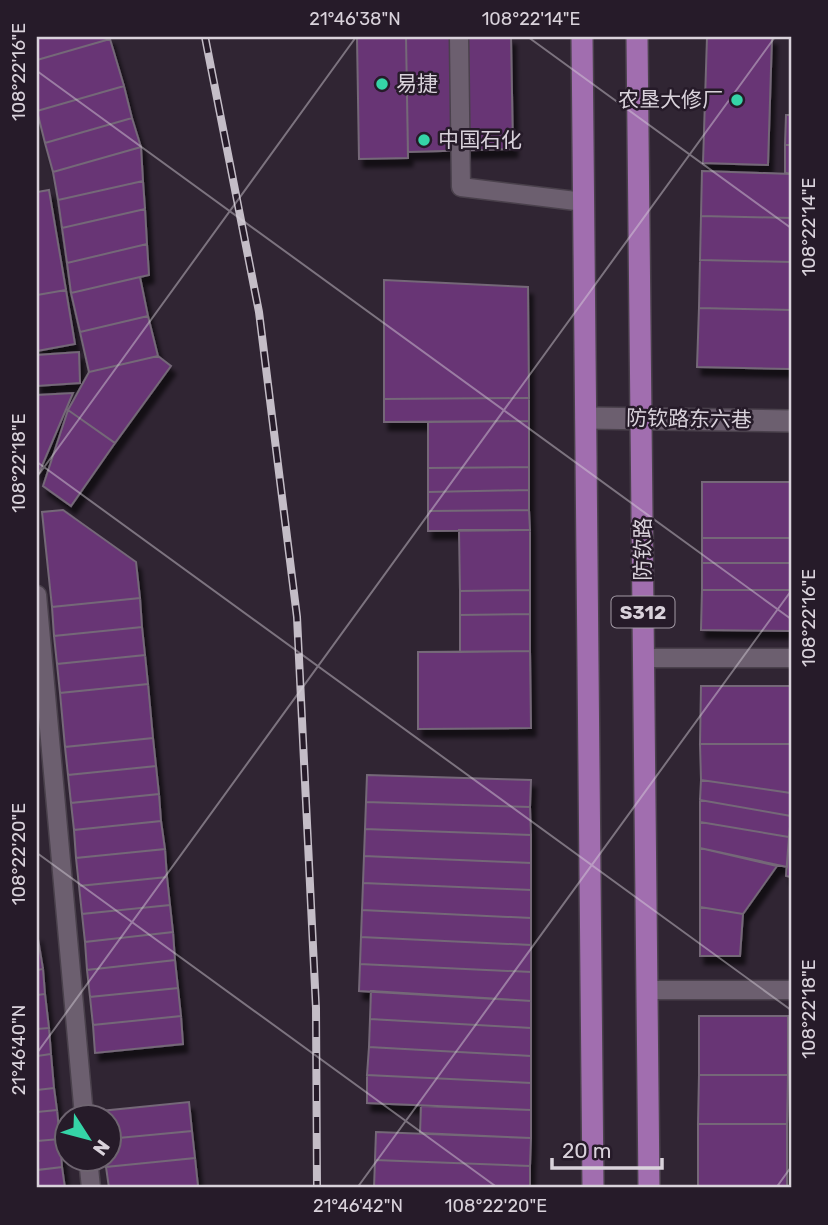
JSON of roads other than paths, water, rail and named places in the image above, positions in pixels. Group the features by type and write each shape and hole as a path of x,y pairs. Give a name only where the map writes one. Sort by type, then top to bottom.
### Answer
{"main road":[{"name":"S312","path":"582,37 593,1188"},
{"name":"防钦路","path":"637,37 649,1188"}],"street":[{"name":"防钦路东六巷","path":"586,418 791,421"}],"lane":[{"path":"459,37 461,187 584,202"},
{"path":"37,595 83,1102"},
{"path":"643,658 791,658"},
{"path":"647,990 791,990"}],"railway":[{"path":"205,37 259,312 297,617 316,1008 317,1188"}],"place":[{"name":"易捷","path":"382,84"},
{"name":"农垦大修厂","path":"737,100"},
{"name":"中国石化","path":"424,140"}]}
